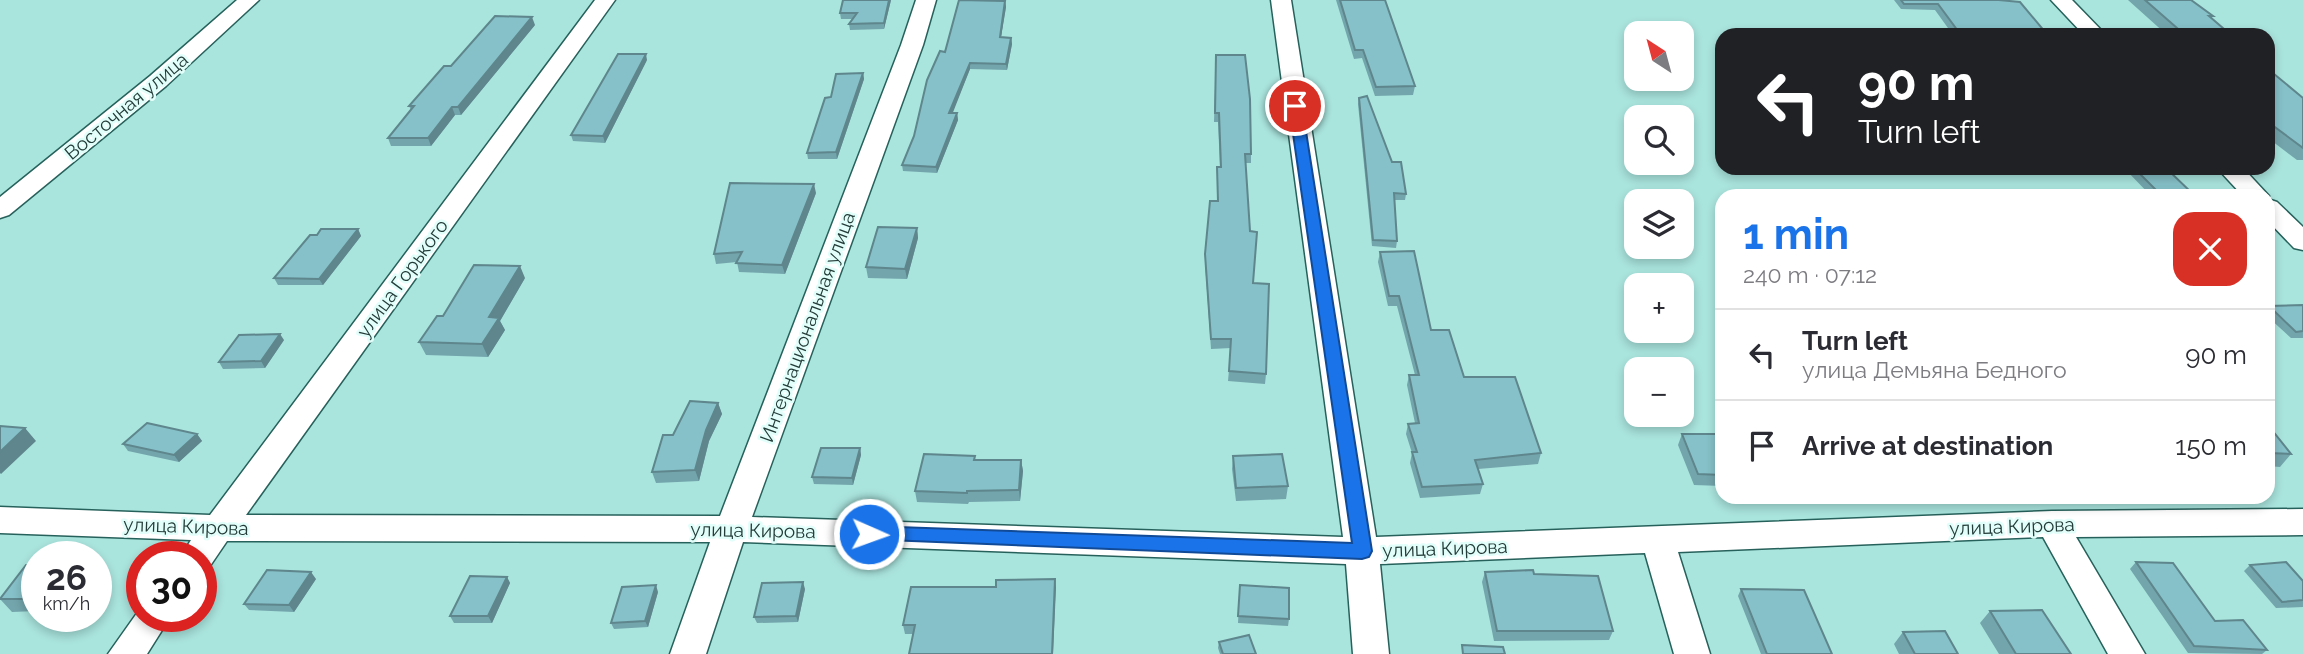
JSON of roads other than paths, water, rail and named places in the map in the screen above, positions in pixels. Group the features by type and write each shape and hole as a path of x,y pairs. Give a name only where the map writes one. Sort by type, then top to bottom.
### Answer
{"street":[{"name":"Восточная улица","path":"0,210 158,81 249,0"},
{"name":"улица Горького","path":"209,541 605,0"},
{"name":"Интернациональная улица","path":"688,654 731,529 907,58 926,0"},
{"path":"1281,0 1362,551 1371,654"},
{"path":"2061,0 2089,28"},
{"path":"2236,175 2250,189"},
{"path":"2275,214 2303,242"},
{"name":"улица Кирова","path":"0,520 219,528 731,529 1362,551 2052,524 2303,522"},
{"path":"2052,524 2127,654"},
{"path":"1657,539 1692,654"},
{"path":"126,654 142,632"}]}
